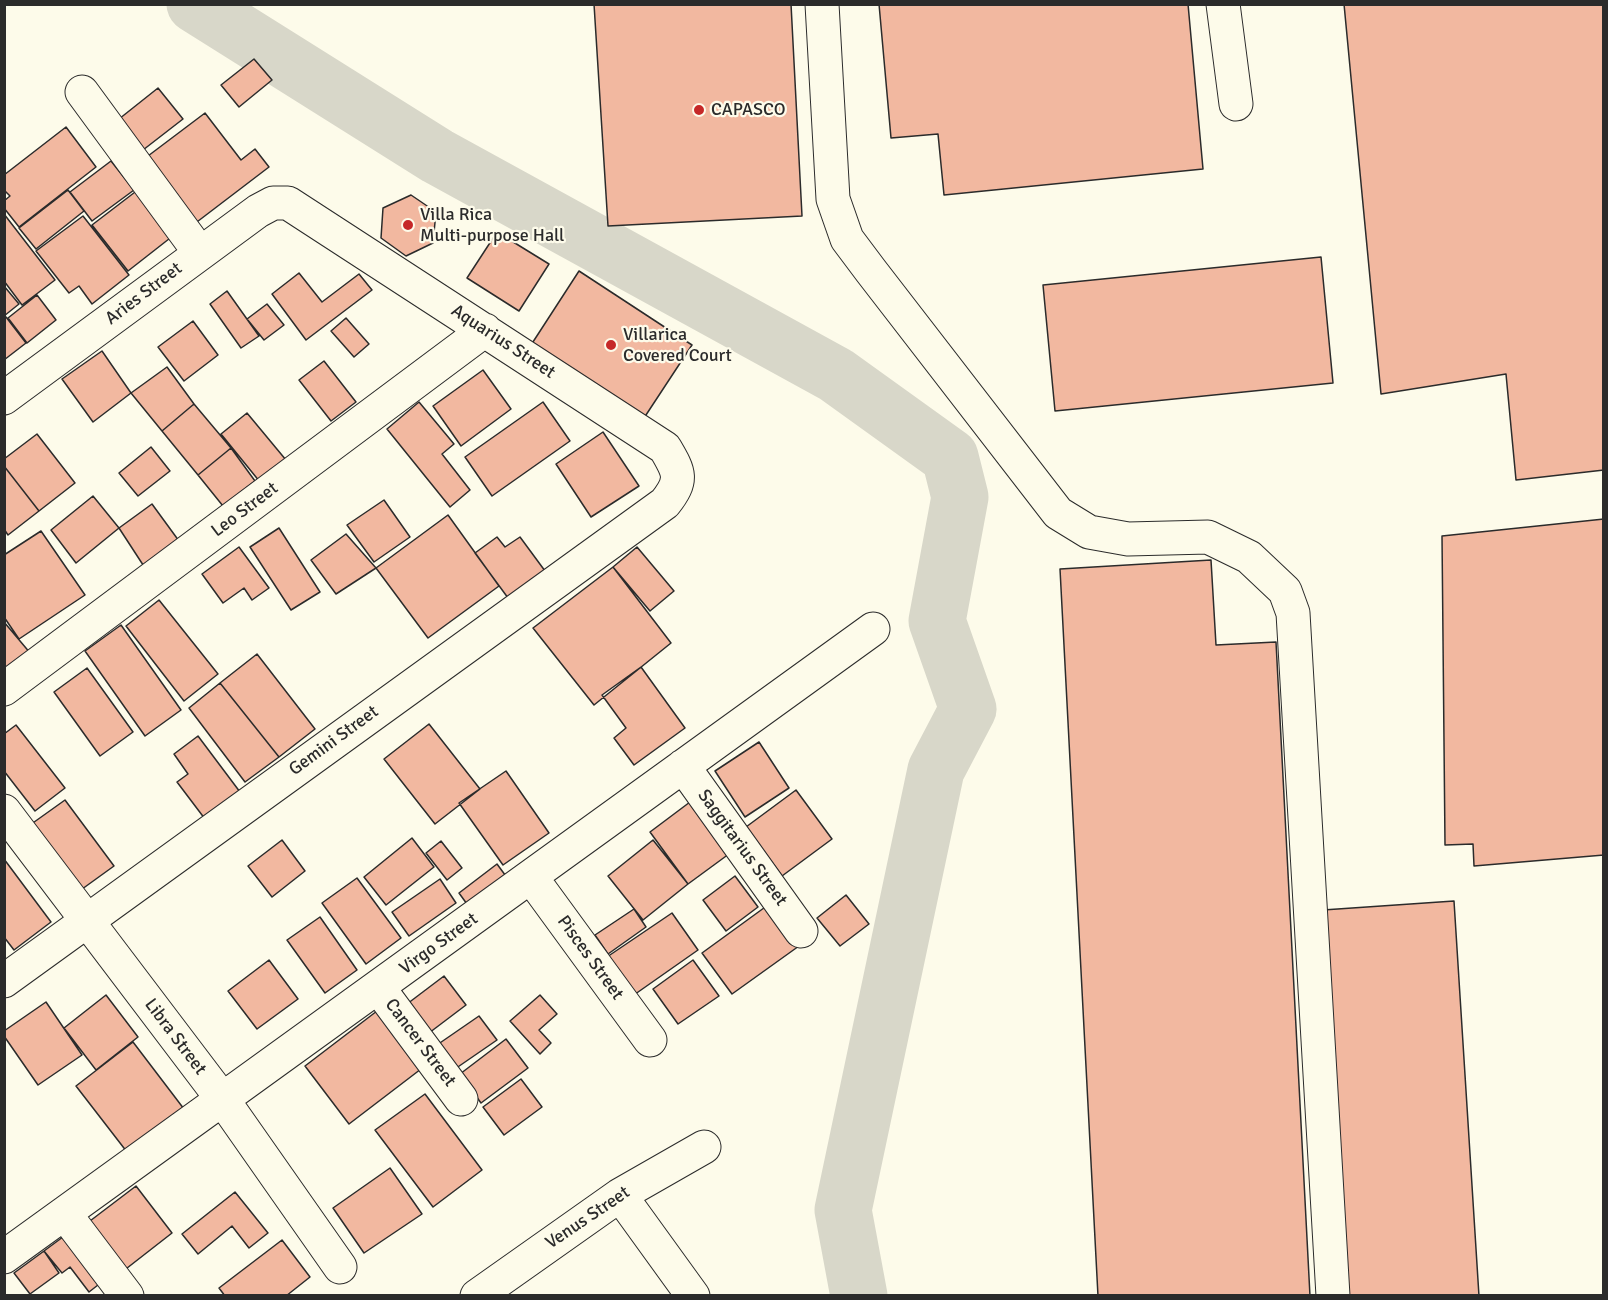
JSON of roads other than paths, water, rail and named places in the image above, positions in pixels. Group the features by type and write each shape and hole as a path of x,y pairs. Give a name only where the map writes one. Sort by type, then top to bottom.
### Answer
{"street":[{"path":"822,4 833,199 847,239 1058,513 1089,532 1128,539 1208,537 1250,557 1285,591 1293,613 1333,1296"},
{"path":"1223,4 1236,104"},
{"path":"82,92 200,253"},
{"name":"Aries Street","path":"4,398 258,211 273,203 288,203"},
{"name":"Aquarius Street","path":"288,203 665,448 678,471 677,488 665,502"},
{"name":"Leo Street","path":"4,689 485,330"},
{"name":"Gemini Street","path":"4,981 665,502"},
{"name":"Virgo Street","path":"4,1257 873,629"},
{"name":"Saggitarius Street","path":"683,766 801,930"},
{"name":"Libra Street","path":"4,811 223,1100 340,1268"},
{"name":"Pisces Street","path":"531,877 650,1040"},
{"name":"Cancer Street","path":"378,987 461,1099"},
{"name":"Venus Street","path":"477,1296 620,1195 704,1147"},
{"path":"620,1195 693,1296"},
{"path":"65,1214 127,1296"}],"waterway":[{"path":"195,4 437,156 836,375 950,457 960,497 937,621 968,709 936,770 843,1210 859,1296"}],"place":[{"name":"CAPASCO","path":"699,110"},
{"name":"Villa Rica Multi-purpose Hall","path":"408,225"},
{"name":"Villarica Covered Court","path":"611,345"}]}
